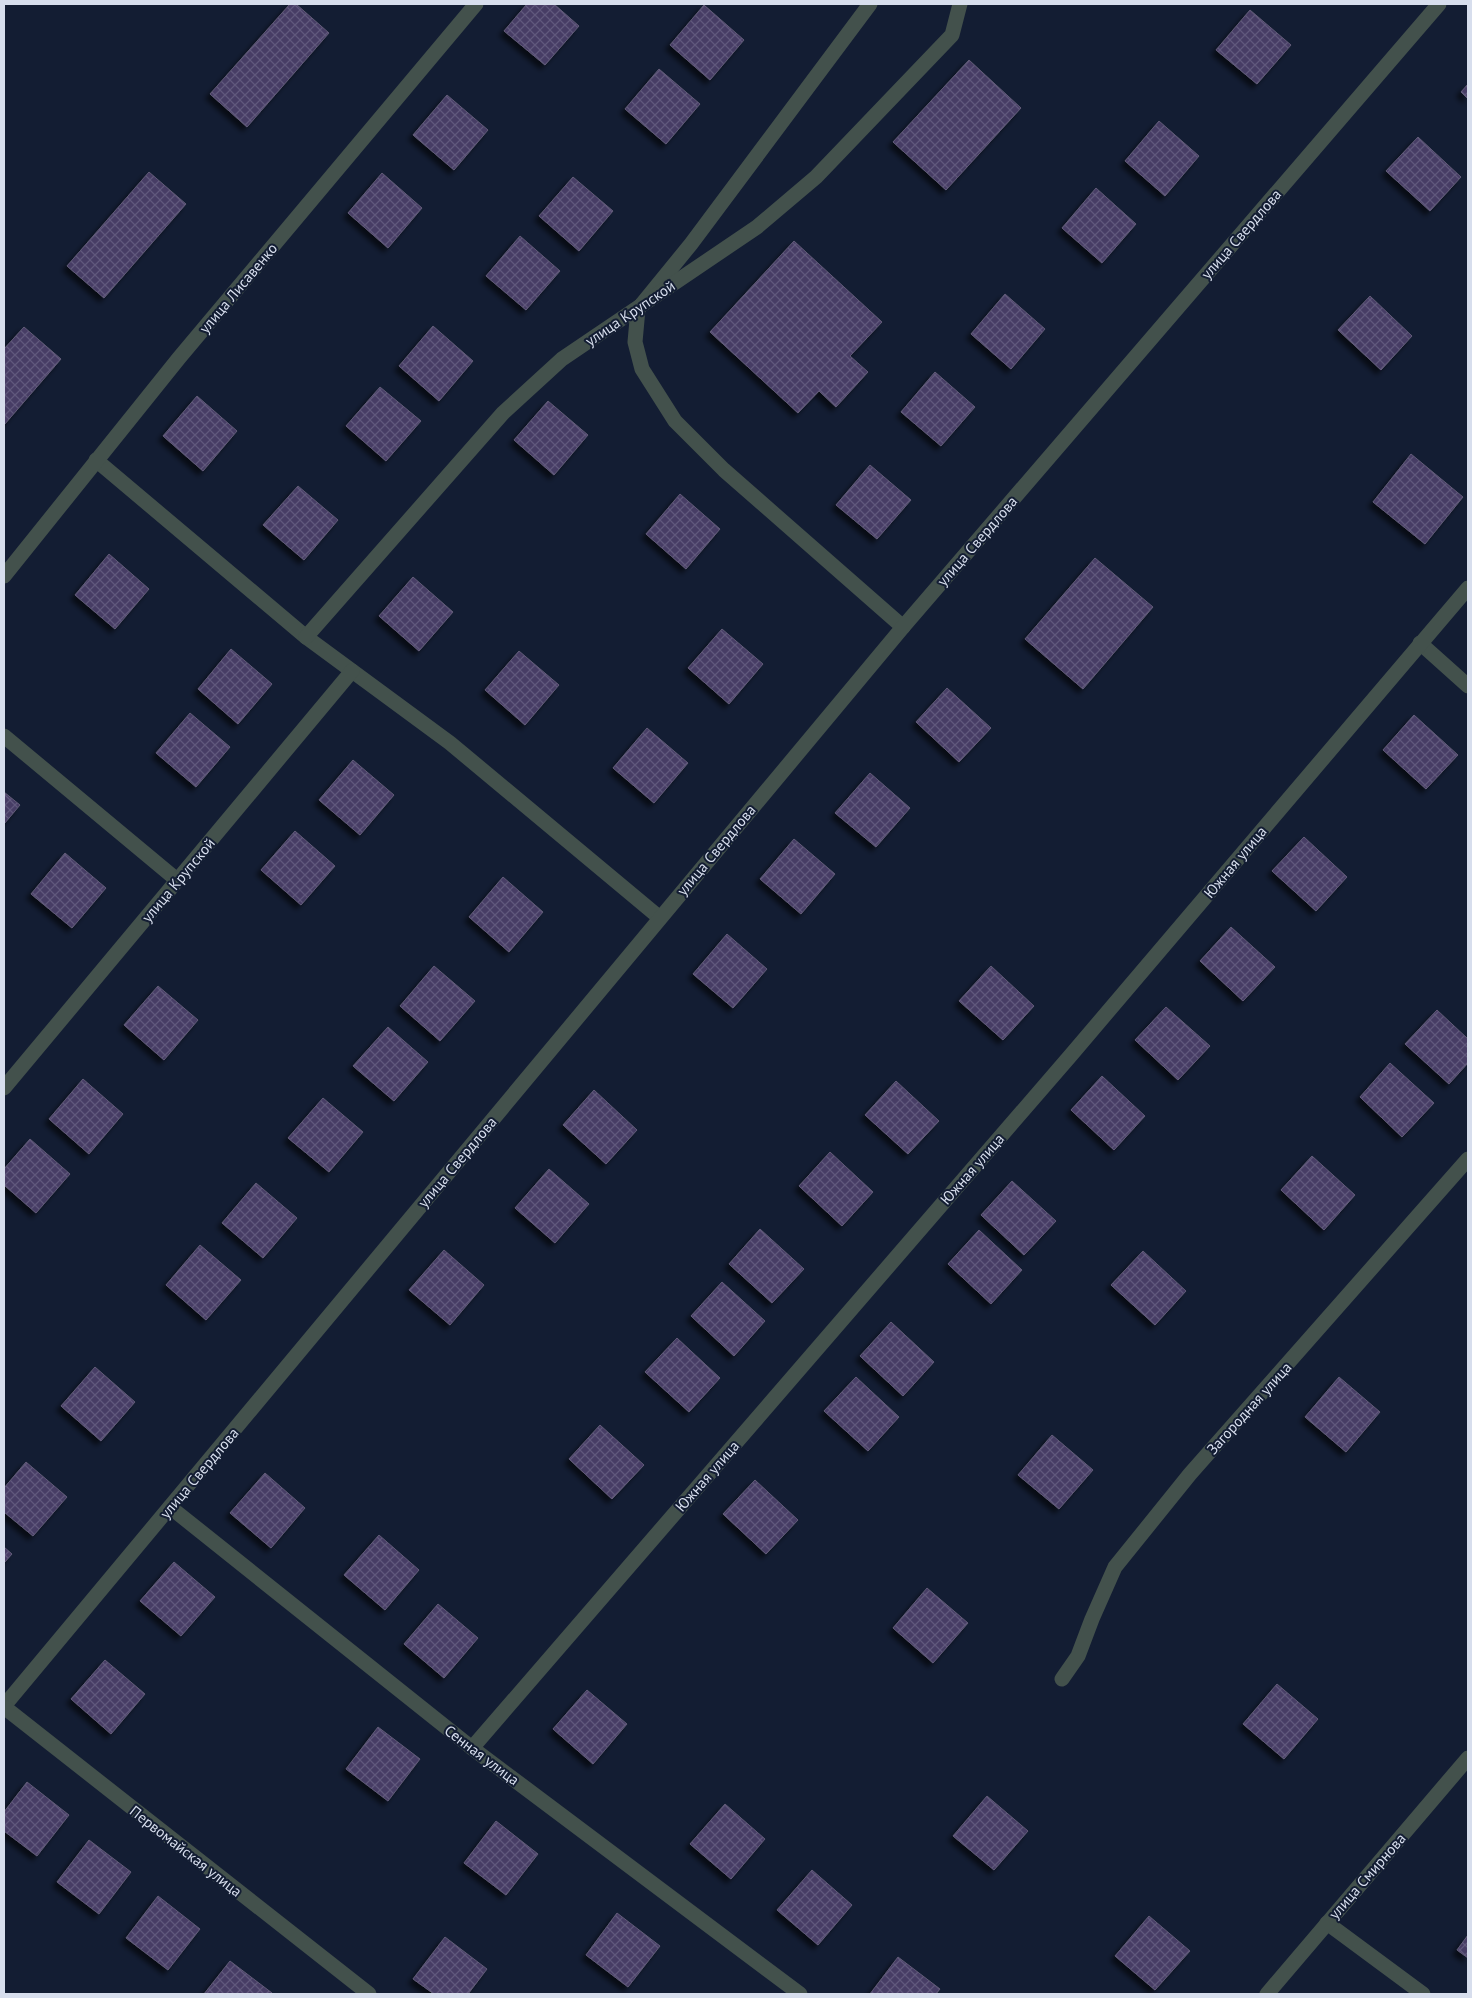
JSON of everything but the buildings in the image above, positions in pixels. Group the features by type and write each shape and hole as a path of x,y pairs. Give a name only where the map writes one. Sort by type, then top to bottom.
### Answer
{"street":[{"name":"улица Лисавенко","path":"4,576 96,460 476,4"},
{"path":"870,4 691,244 638,309 635,342 642,369 675,421 724,470 903,628"},
{"name":"улица Крупской","path":"306,637 503,413 562,359 756,227 816,177 952,35 960,4"},
{"name":"улица Свердлова","path":"4,1706 903,628 1439,4"},
{"path":"96,460 306,637 450,743 660,918"},
{"name":"Южная улица","path":"472,1748 1064,1063 1468,588"},
{"path":"1420,643 1468,686"},
{"name":"улица Крупской","path":"4,1088 352,671"},
{"path":"4,736 177,880"},
{"name":"Загородная улица","path":"1062,1679 1078,1656 1115,1568 1190,1474 1468,1159"},
{"name":"Сенная улица","path":"170,1508 472,1748 800,1994"},
{"name":"Первомайская улица","path":"4,1706 369,1994"},
{"name":"улица Смирнова","path":"1267,1994 1468,1758"},
{"path":"1327,1923 1423,1994"}]}
